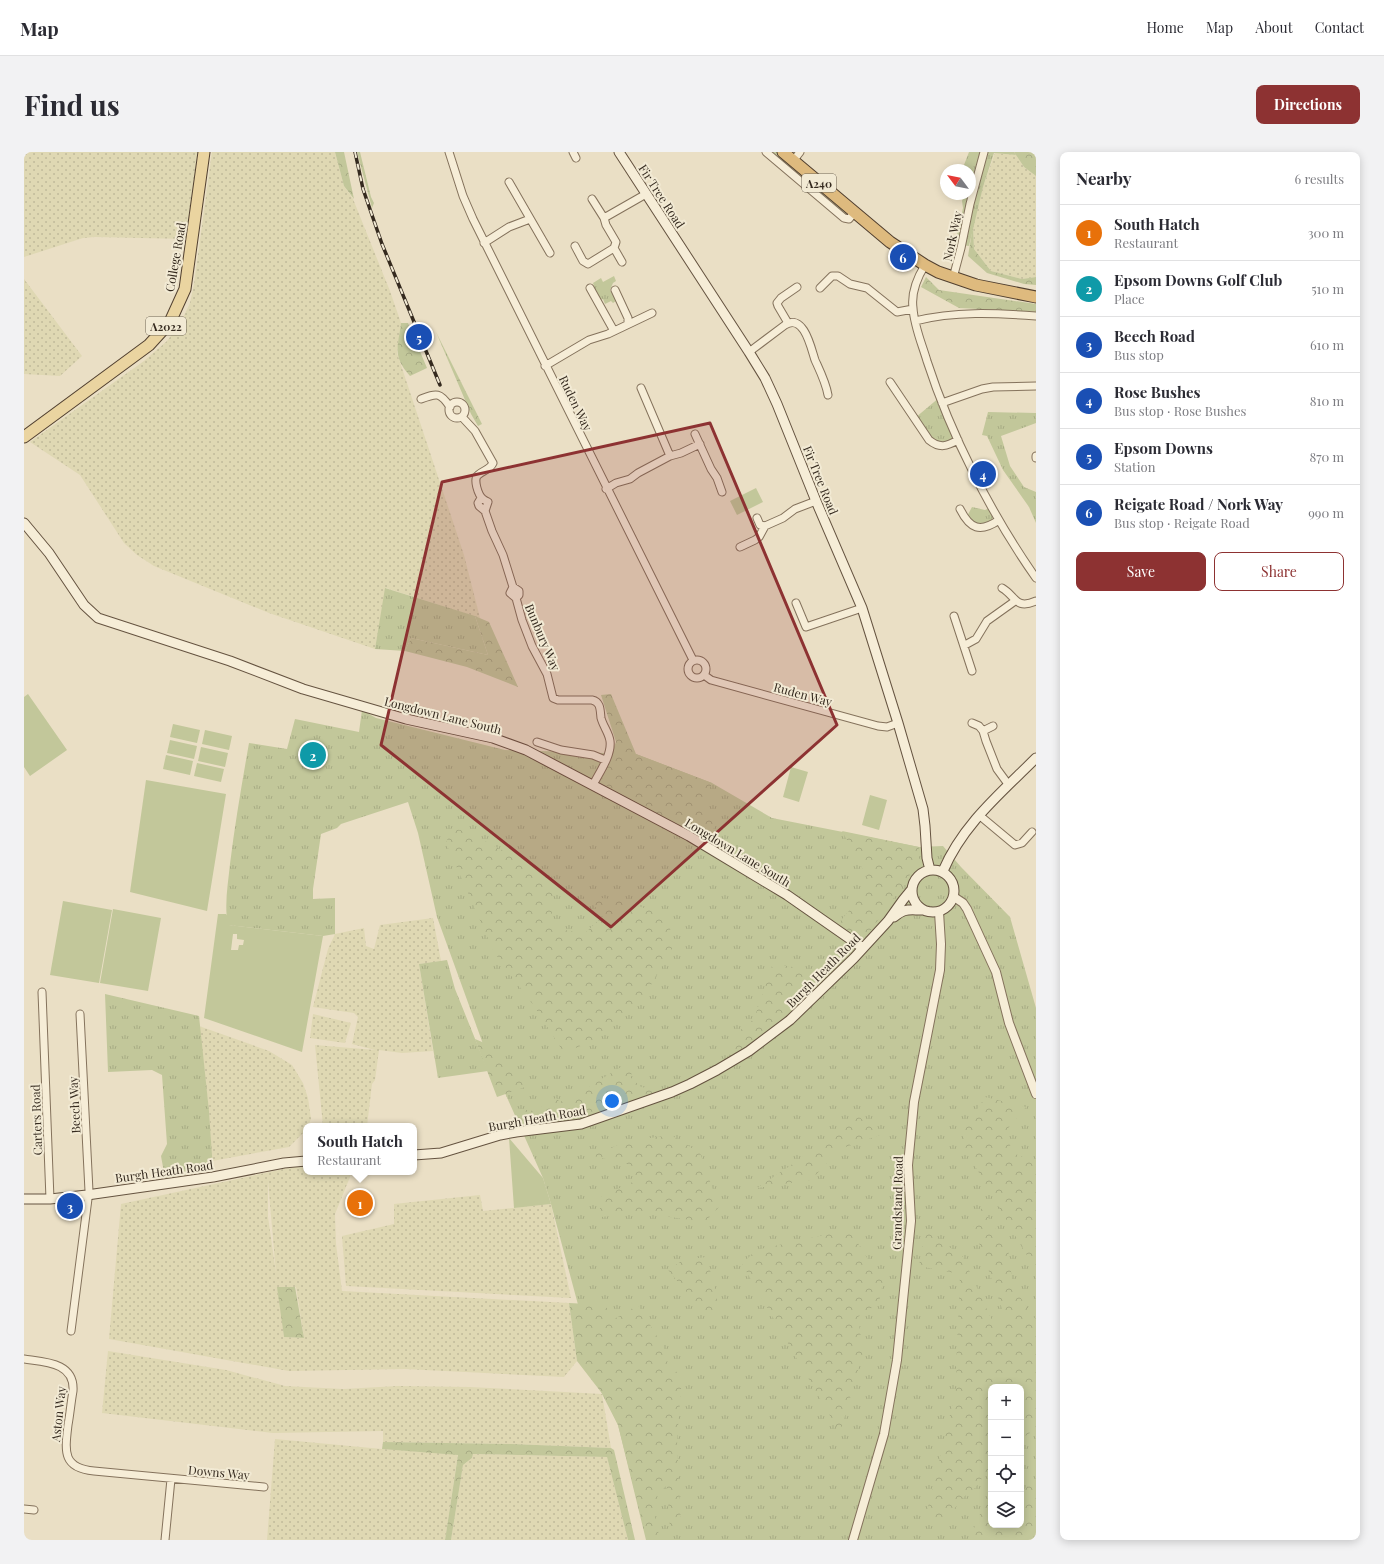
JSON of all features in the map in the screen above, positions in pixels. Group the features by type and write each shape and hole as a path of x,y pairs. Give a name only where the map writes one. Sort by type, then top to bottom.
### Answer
{"highway":[{"name":"A240","path":"783,152 797,156 854,213 890,242 924,265 953,278 976,285 1036,297"}],"main road":[{"name":"College Road","path":"24,437 149,345 170,322 185,289 204,152"},
{"name":"Fir Tree Road","path":"619,152 749,352 770,389 862,608 923,809 926,826 927,864 930,870"},
{"name":"Longdown Lane South","path":"24,523 50,553 84,605 98,618 230,661 314,692 406,719 493,738 526,750 688,836 788,895 863,948"},
{"path":"943,871 957,842 979,815 1008,784 1036,758"},
{"name":"Fir Tree Road","path":"918,876 926,849"},
{"path":"930,870 943,871 954,886 954,897 950,904 939,912 922,910 913,899 912,889 914,881 918,876 930,870"},
{"name":"Burgh Heath Road","path":"417,1155 441,1152 500,1135 516,1132 582,1124 690,1084 730,1062 773,1034 808,1003 863,948 888,921 912,889"},
{"name":"Burgh Heath Road","path":"888,921 901,911 908,909 922,910"},
{"name":"Burgh Heath Road","path":"24,1199 50,1199 213,1177 284,1163 303,1161"}],"street":[{"name":"Ruden Way","path":"449,152 463,196 484,243 693,660"},
{"path":"766,152 844,218 849,219 854,213"},
{"name":"Nork Way","path":"953,278 984,152"},
{"path":"510,182 550,253"},
{"path":"604,218 646,194"},
{"path":"575,246 584,261 588,264 614,248 616,242 604,218 592,199"},
{"path":"484,243 509,227 530,219"},
{"path":"614,248 622,262"},
{"path":"924,265 918,278 912,309 942,404 958,440 999,520 1034,570 1036,578"},
{"path":"820,288 832,276 838,276 850,284 867,288 897,312 912,309"},
{"path":"788,323 777,303 781,298 797,287"},
{"path":"590,288 614,331"},
{"path":"615,290 628,318 628,324"},
{"path":"545,366 589,340 614,331 652,313"},
{"path":"915,321 945,315 982,313 1036,316"},
{"path":"749,352 788,323 795,323 806,333 828,395"},
{"path":"890,382 930,440 939,446 945,446 958,440"},
{"path":"942,404 982,389 993,387 1036,386"},
{"path":"641,388 670,456"},
{"name":"Bunbury Way","path":"422,399 435,394 440,395 450,407 450,412 453,417 462,417"},
{"name":"Bunbury Way","path":"450,407 456,403 462,404 465,409 465,413 462,417"},
{"name":"Bunbury Way","path":"462,417 475,431 493,464 490,468 477,475 476,482 482,498 478,503 479,506 485,511 492,531 504,555 513,587 510,594 516,598 522,620 532,646 547,674 553,698 558,700 595,700 599,706 603,725 610,742 605,760 592,785"},
{"path":"695,434 711,469 717,478 722,492"},
{"path":"606,489 630,479 638,473 670,456 681,453 700,444"},
{"path":"740,547 759,537 764,526 783,518 795,509 816,501"},
{"path":"960,509 965,520 978,528 984,527 999,520"},
{"path":"757,518 760,525 764,526"},
{"path":"1002,588 1007,591 1015,601 1022,604 1030,604 1036,601"},
{"path":"965,646 980,635 983,625 987,621 1015,601"},
{"path":"796,603 806,627 862,608"},
{"path":"954,616 972,671"},
{"name":"Ruden Way","path":"693,660 699,660 705,663 706,670 704,675 701,677 694,678 688,673 688,666 693,660"},
{"name":"Ruden Way","path":"704,675 711,680 878,726 898,723"},
{"path":"972,723 979,726 983,731 997,770 1008,784"},
{"path":"983,731 993,726"},
{"path":"537,742 561,750 593,754 605,760"},
{"path":"979,815 1014,845 1022,843 1032,832"},
{"path":"954,897 963,903 996,972 1009,1023 1036,1094"},
{"name":"Grandstand Road","path":"853,1540 884,1434 897,1360 911,1221 908,1165 914,1102 940,970 941,944 939,912"},
{"name":"Carters Road","path":"42,992 50,1199"},
{"name":"Beech Way","path":"71,1331 87,1194 89,1191 80,1014"},
{"name":"Aston Way","path":"24,1359 54,1364 61,1367 71,1378 73,1391 65,1447 68,1458 79,1468 86,1470 135,1475"},
{"name":"Downs Way","path":"135,1475 264,1487"},
{"name":"Downs Way","path":"165,1540 172,1479"},
{"path":"24,1509 34,1510"}],"highlighted area":[{"path":"710,423 837,725 611,927 381,745 442,482"}],"shaded area":[{"path":"24,152 199,152 187,239 83,238 24,257"},
{"path":"212,152 335,152 344,186 353,199 390,291 401,323 397,353 464,555 480,618 386,588 375,649 269,613 154,566 137,555 124,543 80,475 30,442 144,361 167,341 181,322 190,303 194,284"},
{"path":"995,153 1016,155 1024,167 1036,176 1036,277 1022,279 991,271 974,249 973,226 983,187"},
{"path":"24,279 82,356 60,376 24,374"},
{"path":"433,918 441,961 419,964 433,1051 402,1053 379,1050 375,1080 372,1084 367,1123 323,1123 315,1045 375,1050 352,1044 358,1017 354,1013 313,1007 328,949 335,934 364,928 366,946 374,949 380,925"},
{"path":"313,1014 351,1023 345,1043 310,1038"},
{"path":"199,1026 269,1051 292,1065 303,1083 308,1098 311,1119 309,1123 303,1123 303,1133 289,1147 212,1161 209,1111"},
{"path":"303,1165 303,1175 351,1175 335,1214 336,1244 342,1291 569,1303 577,1361 564,1377 405,1369 289,1371 109,1339 121,1204","holes":["268,1181 276,1273 268,1217","278,1287 296,1287 304,1338 284,1337"]},
{"path":"480,1195 483,1211 551,1204 571,1298 346,1286 342,1236 394,1224 394,1204"},
{"path":"108,1351 226,1370 285,1386 343,1389 398,1386 470,1387 602,1394 611,1448 512,1444 383,1442 383,1431 273,1433 102,1413"},
{"path":"275,1439 382,1449 458,1454 445,1540 267,1540"},
{"path":"473,1454 607,1457 628,1540 451,1540 463,1465 472,1458"}],"green space":[{"path":"335,152 344,152 354,199 344,186"},
{"path":"357,152 360,152 371,197 374,203 372,208"},
{"path":"771,152 779,152 848,215 844,215"},
{"path":"969,152 1014,152 1016,155 994,153 983,187 969,246 955,244 963,208 962,200 976,200 976,164 964,164"},
{"path":"1014,152 1036,152 1036,176 1024,167"},
{"path":"973,226 974,249 991,271 1022,279 1036,277 1036,285 1024,284 987,273 968,256"},
{"path":"614,276 616,281 613,283 610,290 616,301 613,303 611,301 605,304 603,299 599,301 593,287 593,283 601,278 603,282"},
{"path":"926,277 939,290 1036,304 1036,312 959,308 921,287"},
{"path":"401,323 408,323 427,368 410,376 404,369 398,357"},
{"path":"436,332 482,424 478,426 471,414"},
{"path":"940,397 958,440 939,446 915,418"},
{"path":"988,412 1036,413 1036,423 1001,436 1010,466 1024,487 1036,492 1036,523 1029,507 1003,470 987,436 982,435"},
{"path":"756,488 763,502 737,515 730,501"},
{"path":"972,507 985,510 992,507 999,520 984,527 965,520"},
{"path":"385,588 475,616 488,655 411,638 405,651 375,649"},
{"path":"475,616 489,622 518,687 467,667 405,651 411,638 488,655"},
{"path":"28,694 67,750 30,776 24,767 24,697"},
{"path":"611,694 636,754 712,783 703,805 717,817 709,844 598,782 616,742 601,695"},
{"path":"362,710 376,718 505,750 636,754 712,783 772,818 919,847 943,846 961,867 1010,917 1036,1008 1036,1540 646,1540 618,1425 602,1394 543,1178 483,1044 437,917 418,833 408,802 341,824 337,828 321,834 313,889 313,899 335,898 335,934 323,936 228,925 226,902 227,887 236,818 249,743 287,749 295,719 359,732"},
{"path":"173,724 200,730 197,743 170,737"},
{"path":"205,730 232,736 229,750 202,744"},
{"path":"170,740 197,746 194,759 167,753"},
{"path":"201,747 228,753 225,767 198,761"},
{"path":"166,755 193,761 190,775 163,769"},
{"path":"197,763 224,769 221,782 194,776"},
{"path":"791,767 808,772 799,802 783,797"},
{"path":"146,780 226,794 207,911 130,892"},
{"path":"870,795 887,800 879,830 862,825"},
{"path":"452,828 468,832 554,878 551,927 584,934 604,915 583,896 620,900 668,916 673,947 644,997 590,1042 564,1053 534,1006 494,952 446,843"},
{"path":"842,831 919,847 919,862 868,934 858,936 838,924 871,884"},
{"path":"63,901 112,910 99,983 50,975"},
{"path":"113,909 161,918 148,991 100,983"},
{"path":"218,914 226,914 229,918 229,925 323,936 302,1052 204,1018","holes":["233,934 237,934 237,939 244,940 243,945 239,945 238,950 231,950"]},
{"path":"843,953 848,957 806,998 773,1027 728,1058 737,1033 754,1019 773,963 797,968 817,978"},
{"path":"447,960 455,989 488,1071 438,1078 419,964"},
{"path":"105,994 199,1016 209,1111 213,1170 165,1178 161,1156 167,1144 162,1075 152,1070 108,1072"},
{"path":"475,1039 487,1044 528,1086 497,1097"},
{"path":"621,1067 634,1069 630,1077 641,1087 663,1090 545,1126 517,1127 514,1108 533,1111 556,1098 560,1102 577,1094"},
{"path":"985,1097 1026,1107 1005,1132 1013,1153 1036,1162 1036,1271 964,1147 964,1130"},
{"path":"858,1116 880,1135 840,1149 811,1180 757,1188 800,1159 825,1138"},
{"path":"671,1135 700,1153 719,1207 705,1222 642,1213 600,1217 600,1197 635,1181 631,1165 589,1155 629,1141"},
{"path":"509,1138 543,1178 551,1204 514,1208"},
{"path":"982,1208 1008,1248 1013,1287 1036,1320 1036,1429 1024,1437 1024,1384 988,1384 988,1470 975,1488 961,1499 947,1520 937,1524 926,1516 958,1381 956,1369 960,1274 919,1266 925,1229 963,1257 994,1325 1006,1320 972,1223"},
{"path":"851,1229 861,1249 883,1281 879,1303 858,1317 863,1353 840,1433 742,1264 756,1250"},
{"path":"706,1257 714,1284 719,1311 710,1317 668,1270 683,1260"},
{"path":"277,1287 295,1287 304,1338 284,1337"},
{"path":"600,1301 616,1318 638,1305 664,1348 668,1364 682,1377 677,1440 681,1527 670,1530 667,1485 658,1494 654,1512 660,1540 647,1540 618,1425 604,1396 577,1361 569,1303 588,1304"},
{"path":"383,1442 512,1444 611,1448 614,1450 635,1540 628,1540 607,1457 473,1454 472,1458 463,1465 451,1540 445,1540 458,1455 382,1449"},
{"path":"1036,1483 1036,1530 1023,1540 969,1540 986,1500 988,1500 988,1528 1024,1528 1024,1490 1026,1487"}],"railway":[{"path":"355,152 363,189 382,244 440,385"}],"place":[{"name":"Reigate Road / Nork Way","path":"903,257"},
{"name":"Epsom Downs","path":"419,337"},
{"name":"Rose Bushes","path":"983,474"},
{"name":"Epsom Downs Golf Club","path":"313,755"},
{"name":"South Hatch","path":"360,1203"},
{"name":"Beech Road","path":"70,1206"}]}
